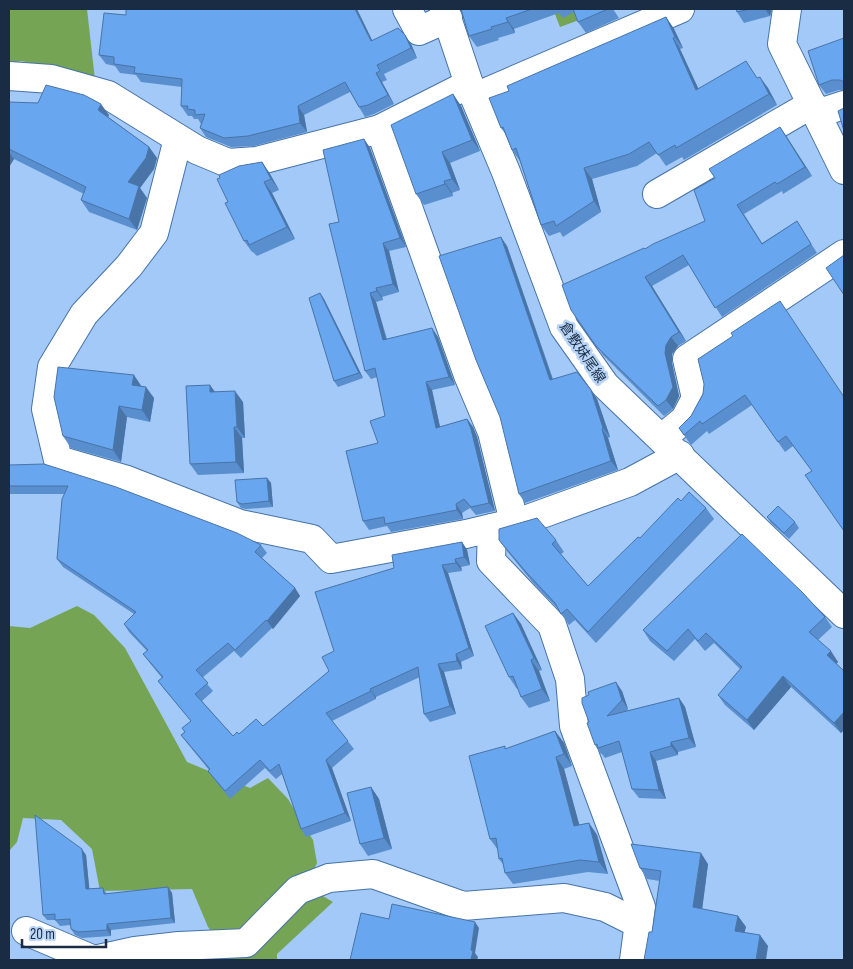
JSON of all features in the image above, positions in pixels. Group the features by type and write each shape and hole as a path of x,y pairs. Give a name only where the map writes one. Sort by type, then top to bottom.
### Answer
{"street":[{"path":"407,9 419,31 446,13"},
{"path":"9,76 52,79 108,95 197,150 228,162 257,162 380,129 472,90 680,9"},
{"path":"786,9 782,44 844,170"},
{"name":"倉敷妹尾線","path":"446,13 472,90 506,172 564,328 605,385 844,614"},
{"path":"657,194 814,109 844,106"},
{"path":"380,129 465,366 492,432 503,525 491,560 552,625 570,679 574,726 641,907 634,960"},
{"path":"178,139 154,233 129,266 84,314 52,367 46,409 58,460 126,480 240,524 312,539 331,560 503,525 630,482 671,447 696,398 687,359 844,254"},
{"path":"26,931 94,960 134,951 246,942 298,890 329,878 373,874 463,906 564,898 605,907 639,924"}],"green space":[{"path":"9,9 87,9 95,80 22,61 9,63"},
{"path":"553,9 609,9 560,27"},
{"path":"77,606 94,615 125,648 187,762 250,788 268,778 288,799 313,840 317,863 309,879 239,936 214,935 208,927 192,889 100,891 92,849 61,820 23,818 17,842 9,851 9,626 30,628"},
{"path":"316,892 333,902 277,954 277,960 209,960 248,947"}],"building":[{"path":"126,9 355,9 371,41 398,28 405,35 411,48 377,65 380,71 376,73 388,95 368,105 359,107 345,82 298,106 300,123 248,136 224,138 200,128 205,114 195,115 195,110 187,109 188,106 181,106 182,79 134,73 135,67 114,64 114,57 99,55 104,13 126,15"},
{"path":"461,9 532,9 506,18 508,22 491,27 492,29 469,36"},
{"path":"573,9 608,9 578,22"},
{"path":"736,9 750,9 737,12"},
{"path":"666,17 675,37 673,38 696,90 746,61 757,78 760,77 769,94 676,148 675,145 658,155 649,142 629,154 584,168 594,201 556,226 554,221 541,225 516,148 512,150 489,98 509,91 507,86"},
{"path":"844,38 844,82 832,80 819,85 808,51"},
{"path":"46,85 84,95 101,104 98,110 149,147 146,158 128,182 139,186 129,219 81,200 86,187 9,149 9,102 38,103"},
{"path":"453,94 472,140 442,152 452,179 444,181 445,184 416,194 391,125"},
{"path":"844,108 844,131 838,111"},
{"path":"780,127 805,167 777,184 775,182 737,205 762,244 797,221 811,244 715,308 683,255 645,277 679,332 671,337 666,345 665,353 673,387 666,400 658,406 596,346 571,310 562,285 705,221 694,190 715,178 709,169"},
{"path":"364,139 400,238 383,243 393,284 376,288 377,291 370,293 383,340 432,328 449,377 426,382 436,428 467,419 489,503 471,507 464,499 456,504 457,510 385,524 384,517 363,521 346,451 378,443 370,421 385,416 375,368 365,371 329,224 339,222 323,150"},
{"path":"262,162 271,179 264,182 287,227 249,245 247,240 244,241 225,203 228,202 217,179 220,178 219,175 239,166"},
{"path":"501,237 550,380 577,372 591,390 611,461 519,494 500,417 476,360 439,256"},
{"path":"844,255 844,295 826,268"},
{"path":"320,293 359,373 334,381 309,298"},
{"path":"780,301 844,397 844,531 805,475 812,471 786,436 778,442 745,395 702,424 700,421 684,435 679,428 691,416 703,394 704,384 698,359 733,336 731,333"},
{"path":"58,367 134,375 132,385 146,387 142,410 119,406 113,450 63,436 54,397"},
{"path":"210,385 210,392 235,391 237,427 234,427 236,462 190,464 186,386"},
{"path":"44,464 116,487 237,533 261,545 255,552 295,588 267,621 235,650 228,643 196,670 208,683 195,694 233,736 237,732 239,734 256,719 263,726 329,671 322,657 334,651 315,592 394,568 392,555 462,542 464,557 455,559 456,563 442,565 469,648 456,654 457,661 438,664 450,706 424,714 418,667 370,689 371,691 326,713 348,741 326,760 345,813 301,829 279,764 270,771 260,760 225,791 208,771 210,769 181,735 185,732 182,728 191,721 158,681 163,677 143,654 148,650 124,624 136,612 57,559 62,499 68,486 9,486 9,465"},
{"path":"267,478 269,501 242,504 237,502 235,480"},
{"path":"689,492 706,508 588,632 567,609 561,614 555,603 499,540 499,529 537,518 556,540 552,544 588,586 638,537 640,538 678,498 681,501"},
{"path":"778,506 795,522 784,533 767,517"},
{"path":"742,534 825,617 809,632 831,651 827,655 844,671 844,712 834,723 783,676 747,720 718,695 742,667 706,633 698,641 688,629 667,651 643,630"},
{"path":"513,613 534,658 531,660 542,689 521,697 513,676 509,677 485,626"},
{"path":"616,682 622,700 607,716 679,698 689,738 671,742 671,746 650,752 659,790 632,789 619,741 598,748 597,744 595,745 587,723 589,722 582,698 589,695 588,692"},
{"path":"555,731 564,754 556,757 574,826 589,823 599,862 580,860 505,873 502,858 499,859 496,838 490,839 469,756 505,746 505,749"},
{"path":"371,787 384,838 360,844 347,793"},
{"path":"35,815 82,849 86,889 103,888 104,894 168,887 171,918 107,924 107,930 78,932 71,929 70,919 55,920 55,914 43,915"},
{"path":"631,844 701,853 693,907 738,916 735,931 760,935 756,960 644,960 649,932 652,932 661,871 640,868"},
{"path":"392,904 475,922 471,960 350,960 361,913 389,919"}]}
